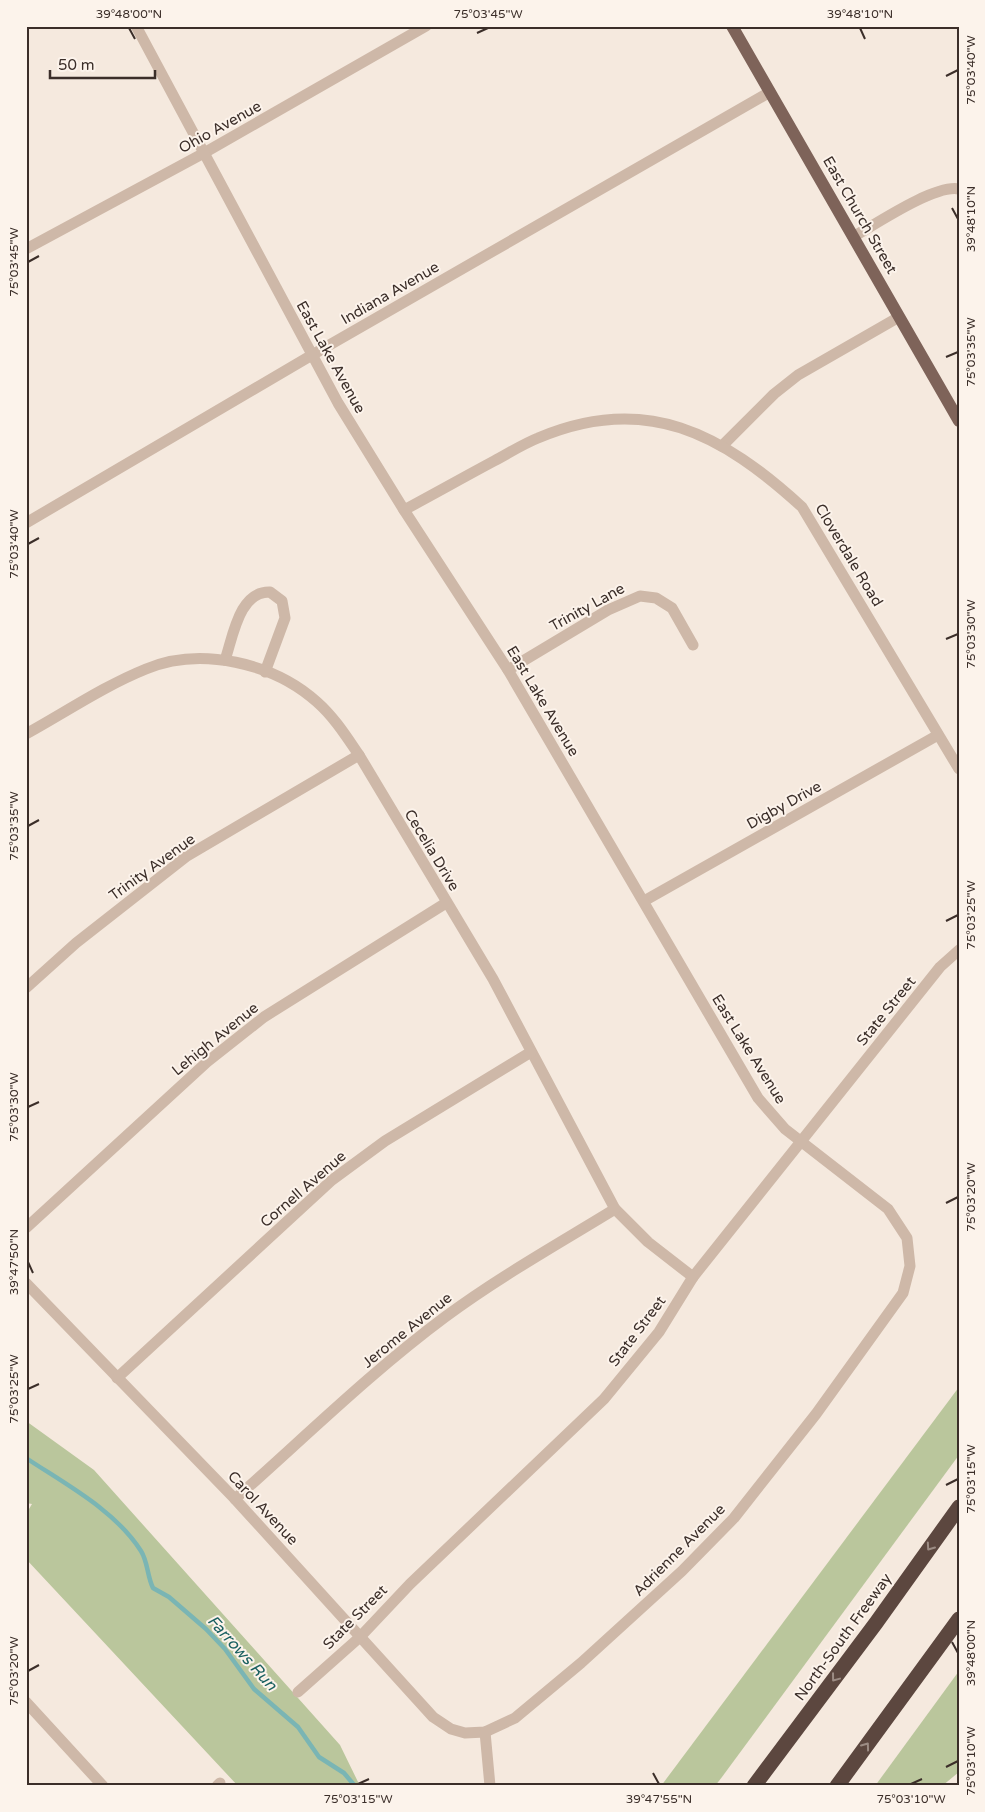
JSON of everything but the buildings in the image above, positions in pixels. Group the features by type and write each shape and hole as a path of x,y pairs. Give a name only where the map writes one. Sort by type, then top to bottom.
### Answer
{"highway":[{"name":"North-South Freeway","path":"754,1786 876,1623 959,1507"},
{"path":"837,1786 959,1618"}],"main road":[{"name":"East Church Street","path":"732,26 959,421"}],"street":[{"name":"East Lake Avenue","path":"136,26 338,403 404,510 508,670 758,1098 780,1124 888,1209 907,1238 910,1266 903,1293 860,1354"},
{"name":"Ohio Avenue","path":"26,249 204,154 426,26"},
{"name":"Indiana Avenue","path":"26,522 770,92"},
{"path":"853,237 919,199 942,189 959,189"},
{"path":"722,446 774,394 798,375 899,317"},
{"name":"Cloverdale Road","path":"404,510 537,438 572,426 605,418 638,419 682,426 722,446 772,480 802,507 959,769"},
{"path":"225,660 243,608 254,595 270,592 282,600 285,618 264,672"},
{"name":"Trinity Lane","path":"508,670 608,610 640,596 656,598 672,608 693,645"},
{"name":"Cecelia Drive","path":"26,734 89,697 148,668 182,660 225,660 264,672 294,685 316,701 334,720 359,755 492,979 615,1209 648,1242 693,1277"},
{"name":"Digby Drive","path":"644,901 938,735"},
{"name":"Trinity Avenue","path":"26,988 76,943 187,856 359,755"},
{"name":"Lehigh Avenue","path":"26,1228 207,1062 257,1023 446,903"},
{"name":"State Street","path":"298,1692 360,1636 410,1584 604,1399 659,1332 693,1277 800,1140 940,967 959,950"},
{"name":"Cornell Avenue","path":"117,1378 332,1180 385,1141 531,1052"},
{"name":"Jerome Avenue","path":"235,1499 366,1383 444,1318 488,1286 615,1209"},
{"name":"Carol Avenue","path":"26,1283 235,1499 433,1717 451,1729 465,1733 485,1732"},
{"name":"Adrienne Avenue","path":"485,1732 515,1718 581,1663 682,1571 734,1518 816,1414 860,1354"},
{"path":"26,1702 103,1786"},
{"path":"485,1732 490,1786"}],"green space":[{"path":"959,1387 959,1455 722,1777 715,1786 661,1786"},
{"path":"26,1421 94,1470 340,1745 360,1786 238,1786 26,1559 26,1514 32,1504 26,1503"},
{"path":"959,1671 959,1772 942,1786 875,1786"}],"waterway":[{"name":"Farrows Run","path":"26,1458 73,1488 118,1523 141,1551 153,1588 169,1597 206,1629 225,1649 254,1689 298,1727 319,1757 344,1773 355,1786"}]}
